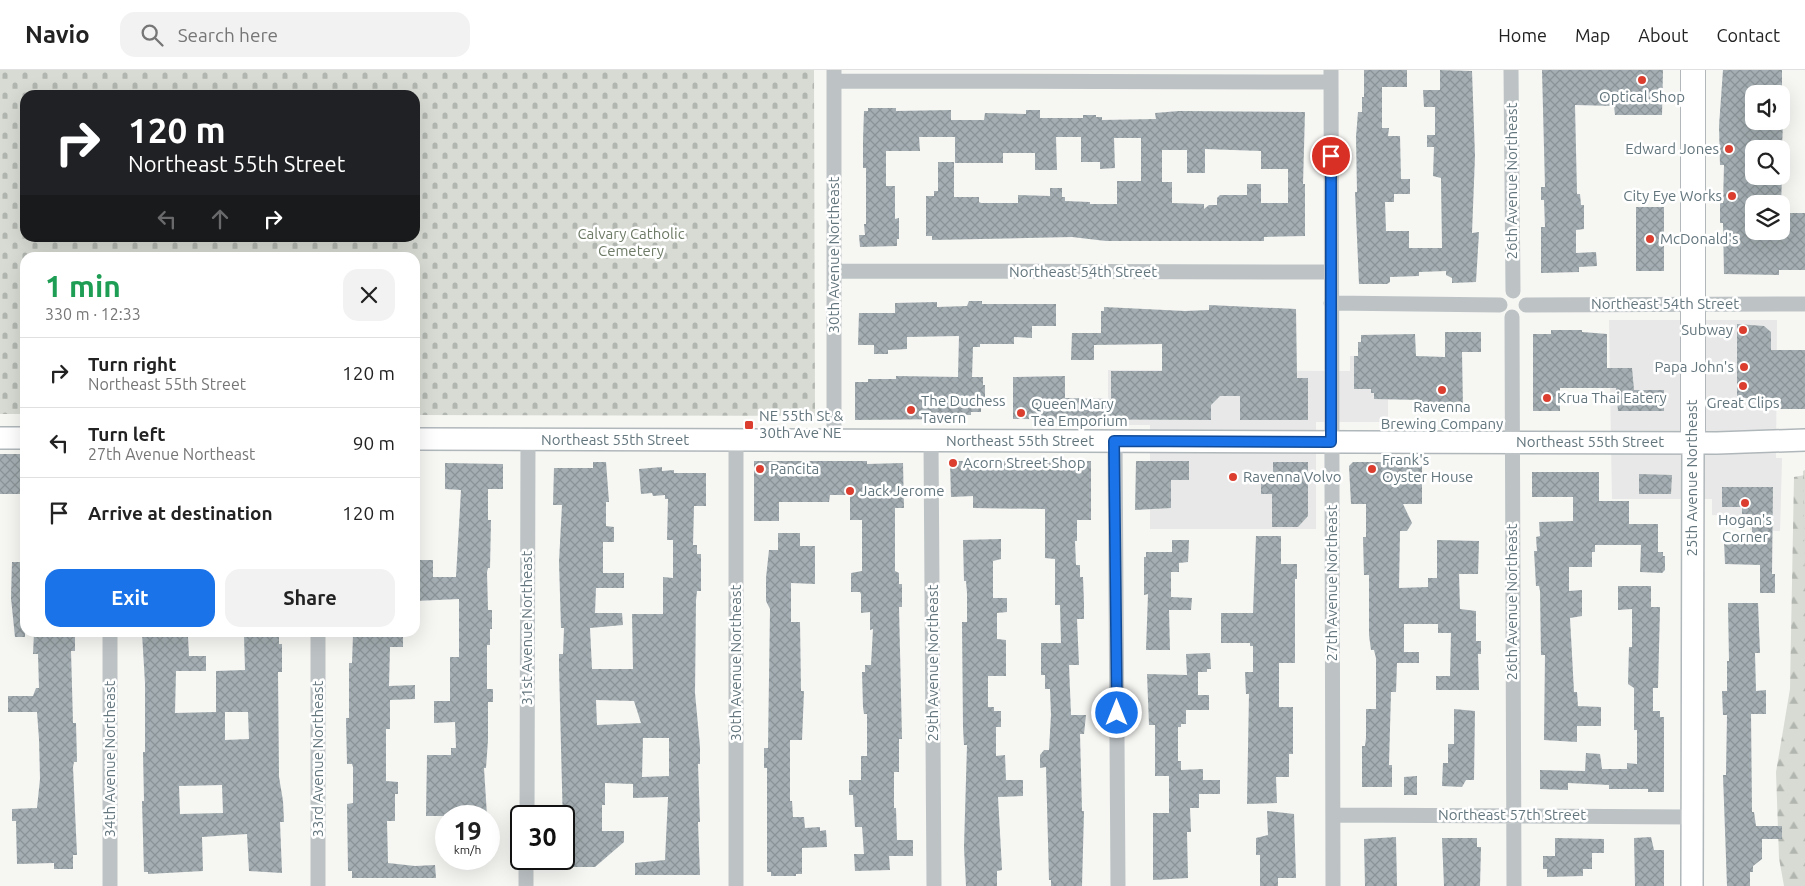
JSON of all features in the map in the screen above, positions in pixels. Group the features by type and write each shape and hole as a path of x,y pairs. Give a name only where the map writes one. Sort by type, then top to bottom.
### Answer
{"main road":[{"name":"25th Avenue Northeast","path":"1692,886 1693,70"},
{"path":"0,438 20,438"},
{"name":"Northeast 55th Street","path":"420,439 1331,442 1692,442 1805,440"}],"street":[{"name":"26th Avenue Northeast","path":"1511,70 1513,292"},
{"path":"834,75 1331,76"},
{"name":"30th Avenue Northeast","path":"834,75 834,440"},
{"name":"27th Avenue Northeast","path":"1331,76 1333,886"},
{"name":"Northeast 54th Street","path":"834,271 1331,272"},
{"path":"1513,292 1522,295 1526,305 1522,314 1512,317 1506,315 1500,305 1504,295 1513,292"},
{"path":"1331,304 1500,305"},
{"name":"Northeast 54th Street","path":"1526,305 1805,304"},
{"name":"26th Avenue Northeast","path":"1512,317 1514,886"},
{"name":"31st Avenue Northeast","path":"527,805 528,439"},
{"name":"30th Avenue Northeast","path":"736,440 736,886"},
{"name":"29th Avenue Northeast","path":"931,441 934,886"},
{"path":"1114,441 1118,886"},
{"name":"34th Avenue Northeast","path":"110,637 110,886"},
{"name":"33rd Avenue Northeast","path":"318,637 318,886"},
{"name":"Northeast 57th Street","path":"1333,814 1691,816"},
{"path":"526,870 526,886"}],"shaded area":[{"path":"1609,320 1777,320 1776,458 1782,458 1780,531 1750,530 1750,516 1712,515 1712,499 1612,499"},
{"name":"Ravenna Volvo","path":"1350,356 1388,356 1388,422 1316,422 1316,529 1150,529 1150,425 1108,425 1108,370 1350,371"}],"green space":[{"name":"Calvary Catholic Cemetery","path":"0,70 814,70 815,416 420,415 420,252 20,252 20,414 0,414"},
{"path":"1805,470 1805,588 1803,471"},
{"path":"1805,475 1805,886 1784,886 1779,858 1776,772 1790,689 1794,477"}],"building":[{"path":"1364,70 1407,70 1407,87 1382,87 1382,128 1389,128 1388,136 1400,136 1401,179 1410,179 1410,194 1394,194 1394,202 1385,202 1386,231 1409,231 1409,248 1442,248 1441,178 1433,176 1434,147 1427,147 1427,135 1435,135 1435,107 1424,107 1423,90 1440,90 1440,70 1472,71 1475,156 1472,233 1479,232 1476,282 1452,283 1452,278 1446,275 1446,271 1419,272 1419,276 1390,277 1390,282 1387,284 1359,284 1355,192 1357,192 1356,137 1358,112 1362,112 1362,97 1364,97"},
{"path":"1542,70 1663,70 1662,115 1615,115 1614,106 1575,105 1577,194 1580,194 1581,205 1584,205 1584,229 1576,230 1576,253 1596,252 1597,266 1579,267 1579,272 1541,273 1541,227 1545,227 1544,200 1541,200 1541,187 1545,187"},
{"path":"1723,70 1782,70 1782,85 1745,85 1745,130 1783,130 1782,140 1745,140 1745,185 1782,185 1781,195 1745,195 1745,240 1790,240 1790,213 1805,213 1805,270 1779,270 1779,275 1724,274 1723,223 1720,223 1720,203 1723,203 1724,165 1720,165 1719,126"},
{"path":"868,108 896,108 896,111 951,110 951,120 984,120 985,113 1026,114 1026,110 1040,110 1040,118 1083,118 1083,115 1096,115 1096,117 1102,117 1102,120 1156,119 1155,113 1179,111 1305,112 1303,184 1305,184 1305,236 1264,237 1264,241 1106,241 1072,237 932,240 932,236 926,236 926,196 934,196 934,191 938,191 938,162 954,162 954,197 979,197 979,202 981,203 1018,203 1018,195 1050,196 1050,188 1062,188 1062,197 1065,197 1065,201 1090,202 1090,204 1117,204 1117,181 1141,181 1141,138 1114,138 1115,168 1100,169 1100,162 1081,162 1081,137 1056,137 1057,170 1035,170 1035,153 1003,153 1003,163 955,163 955,137 919,137 920,151 886,151 886,186 895,186 895,219 899,218 897,246 860,247 859,235 865,235 864,224 866,224 866,168 863,168 863,141 864,111 868,111","holes":["1205,149 1261,151 1261,169 1288,169 1288,203 1261,203 1261,184 1247,184 1247,195 1220,195 1217,198 1217,205 1209,205 1204,209 1204,204 1172,203 1172,182 1162,182 1162,150 1187,150 1187,173 1205,173"]},
{"name":"McDonald's","path":"1636,207 1664,207 1664,271 1636,271"},
{"path":"969,301 982,301 982,304 1056,304 1056,326 1032,326 1032,338 1014,337 1014,344 980,344 980,347 973,347 972,377 983,377 983,385 985,385 985,402 981,402 981,412 971,412 971,415 953,415 953,419 855,420 855,382 868,382 868,379 896,379 896,376 958,377 959,336 907,337 907,349 888,350 888,354 874,354 874,345 858,345 859,313 895,313 895,303 937,302 937,307 967,306"},
{"path":"1209,305 1296,309 1297,378 1308,378 1308,420 1240,420 1240,396 1220,396 1211,405 1211,420 1013,419 1013,377 1065,376 1065,398 1111,399 1111,371 1162,371 1162,344 1094,345 1094,360 1071,360 1072,333 1101,333 1101,311 1104,311 1104,307 1185,311 1209,310"},
{"path":"1737,324 1764,326 1771,332 1771,350 1805,350 1805,409 1779,409 1779,398 1737,398"},
{"path":"1551,330 1582,330 1582,332 1607,334 1607,368 1632,368 1634,390 1664,390 1664,411 1618,411 1616,388 1560,388 1560,411 1533,411 1533,334 1551,334"},
{"path":"1445,332 1481,332 1481,352 1462,352 1463,409 1422,408 1422,400 1374,399 1374,393 1371,393 1371,389 1354,389 1354,356 1358,356 1358,342 1361,342 1361,335 1415,334 1416,356 1445,357"},
{"path":"0,454 20,454 20,494 0,494"},
{"path":"754,461 867,461 867,464 903,463 904,508 895,508 895,571 899,573 899,584 902,584 902,607 899,607 902,739 899,739 899,772 894,772 894,808 896,808 897,840 913,840 913,856 889,856 890,870 855,871 854,854 864,854 862,827 855,827 853,795 849,795 849,780 861,780 861,756 867,756 867,714 864,714 863,707 862,672 865,672 865,665 871,665 873,629 870,630 870,612 861,613 860,592 851,592 851,573 862,571 862,520 850,520 850,495 830,495 829,502 779,502 779,521 754,521"},
{"path":"950,461 1008,461 1008,465 1016,465 1016,469 1045,469 1045,461 1091,461 1091,520 1077,520 1077,541 1075,541 1076,565 1080,565 1080,577 1083,577 1084,619 1077,619 1079,665 1069,665 1071,715 1086,715 1084,734 1080,734 1082,811 1084,811 1082,886 1051,886 1051,880 1049,880 1046,767 1040,768 1040,755 1044,750 1049,750 1051,715 1050,689 1045,689 1045,675 1041,675 1041,643 1061,643 1060,605 1055,605 1055,559 1045,558 1045,509 973,508 973,496 951,497"},
{"path":"1136,461 1189,461 1189,480 1171,480 1171,508 1135,510"},
{"path":"593,462 606,462 609,502 606,502 606,526 614,527 614,542 603,542 603,573 624,573 624,588 596,588 595,613 622,613 623,625 590,628 592,669 633,669 632,614 663,614 663,577 673,578 673,540 667,540 668,499 665,499 665,495 641,494 639,469 662,467 662,471 674,470 674,473 706,473 706,506 694,506 693,545 697,545 697,554 701,554 701,591 697,591 696,600 695,693 700,747 700,764 698,764 700,822 698,822 700,875 635,875 635,863 665,860 668,797 633,798 633,784 605,783 605,805 602,805 602,831 624,831 624,842 595,867 575,867 575,805 562,805 559,666 559,654 563,654 564,628 561,628 559,562 562,505 553,505 554,468 593,468","holes":["596,700 634,701 641,723 597,725","643,738 669,738 669,776 642,777"]},
{"path":"1273,462 1308,462 1308,516 1298,527 1272,527 1272,494 1261,494 1261,473 1273,473"},
{"path":"1353,462 1420,462 1420,465 1422,465 1422,504 1403,504 1412,523 1407,531 1400,531 1399,588 1428,587 1428,578 1437,578 1437,540 1479,541 1478,574 1459,574 1460,609 1476,611 1476,641 1481,641 1481,654 1478,654 1479,690 1436,690 1436,676 1450,676 1451,633 1438,633 1438,624 1404,624 1404,652 1419,652 1419,663 1397,663 1396,692 1391,692 1389,765 1392,765 1392,787 1362,787 1362,746 1365,746 1366,738 1366,709 1376,709 1376,658 1374,650 1371,650 1369,635 1369,575 1364,575 1363,537 1366,537 1366,504 1351,504 1349,466"},
{"path":"445,463 503,464 503,489 488,489 488,520 491,520 490,568 488,568 487,572 488,610 492,610 492,629 490,629 490,645 487,645 487,689 493,689 493,702 488,702 488,740 486,768 484,768 486,805 435,805 435,816 426,816 427,755 451,755 451,748 456,748 455,722 434,723 434,701 450,701 450,657 459,657 459,599 420,601 420,560 433,560 433,577 456,577 461,490 445,489"},
{"path":"1532,472 1599,472 1599,501 1629,501 1629,524 1658,524 1658,552 1663,552 1663,556 1665,556 1665,570 1662,573 1640,572 1641,545 1595,545 1595,552 1592,552 1592,567 1569,567 1569,591 1582,590 1582,616 1570,618 1574,692 1577,692 1578,706 1601,707 1601,726 1577,726 1577,742 1544,740 1545,655 1541,655 1540,591 1539,586 1536,586 1534,551 1537,551 1536,537 1540,536 1539,522 1573,521 1573,497 1532,497"},
{"path":"1639,474 1672,475 1671,494 1639,494"},
{"path":"1722,487 1773,487 1772,574 1775,574 1775,593 1760,593 1760,565 1725,564 1724,540 1752,537 1752,514 1742,514 1742,507 1722,507"},
{"path":"778,533 800,533 800,546 815,546 815,584 791,583 791,622 800,622 801,691 804,691 802,740 790,740 790,801 792,801 793,817 804,817 805,828 820,827 820,831 826,830 827,847 802,848 802,874 796,874 796,876 771,876 771,872 767,872 767,768 764,768 764,748 768,748 770,609 766,601 766,578 769,550 778,550"},
{"path":"1256,536 1281,536 1281,564 1297,564 1297,579 1295,579 1295,663 1279,663 1279,707 1293,707 1293,754 1289,754 1289,777 1276,777 1277,803 1247,804 1249,694 1246,694 1245,672 1253,672 1253,646 1250,646 1250,643 1221,643 1221,613 1253,613"},
{"path":"1001,539 1001,559 993,561 993,598 1007,598 1007,612 997,613 997,639 1006,640 1006,676 988,676 988,707 994,707 994,711 1001,711 1001,727 996,727 996,756 1005,755 1006,780 1023,780 1023,796 998,797 1002,870 997,871 997,886 966,886 964,848 967,745 964,745 963,728 962,622 967,622 967,593 966,581 964,581 963,540"},
{"path":"1172,540 1189,540 1188,562 1179,563 1179,572 1171,572 1171,597 1192,598 1191,610 1169,610 1170,650 1146,650 1148,594 1144,595 1144,557 1146,557 1146,552 1172,552"},
{"path":"12,562 20,562 20,637 15,637 11,598"},
{"path":"1618,586 1651,586 1651,607 1660,607 1658,688 1653,688 1653,711 1660,711 1660,717 1664,717 1664,792 1648,792 1648,789 1609,789 1609,785 1568,783 1568,790 1540,789 1540,770 1585,771 1586,753 1600,754 1602,769 1627,769 1627,763 1637,764 1637,730 1634,730 1634,688 1628,684 1629,647 1632,647 1632,609 1618,610"},
{"path":"1728,603 1758,603 1760,653 1755,653 1756,691 1766,690 1766,714 1751,714 1752,812 1754,812 1756,826 1782,826 1782,839 1762,839 1762,859 1753,866 1753,872 1750,872 1750,886 1727,886 1723,775 1726,775 1727,715 1723,715 1722,691 1727,691 1727,661 1729,661"},
{"path":"34,637 75,637 75,651 71,651 73,723 76,723 77,762 74,762 73,767 77,855 73,855 73,869 54,869 54,863 17,864 16,821 12,821 12,809 37,808 40,779 39,739 37,712 8,712 8,696 33,696 36,688 39,688 38,654 33,654"},
{"path":"142,637 188,637 189,656 206,656 206,671 176,671 175,713 216,712 216,671 245,670 244,637 279,637 279,644 282,644 282,672 278,672 279,777 284,822 280,822 282,873 249,871 247,834 202,837 203,871 148,874 148,872 144,872 142,801 144,801 145,683","holes":["225,712 248,712 249,739 225,740","222,785 223,813 180,814 179,786"]},
{"path":"353,637 403,637 403,647 390,647 389,686 415,685 415,699 390,700 390,729 386,729 386,781 398,782 398,794 395,794 395,821 387,821 388,863 415,866 435,865 436,878 352,878 352,871 348,871 347,804 353,803 353,767 352,764 347,764 346,718 349,718 349,663 352,663"},
{"path":"1210,653 1211,669 1207,669 1207,672 1198,672 1198,695 1209,695 1209,710 1186,710 1186,724 1181,724 1181,727 1178,727 1178,761 1181,761 1181,770 1203,769 1203,780 1220,780 1220,794 1199,794 1199,808 1190,808 1191,832 1187,832 1188,878 1153,880 1153,813 1169,813 1169,776 1155,776 1155,725 1149,725 1147,674 1187,675 1186,654"},
{"path":"1454,709 1475,711 1474,780 1466,780 1462,787 1442,786 1443,763 1448,763 1448,744 1454,744"},
{"path":"1417,776 1417,795 1404,795 1404,777"},
{"path":"1267,811 1294,814 1296,878 1278,878 1278,886 1260,886 1260,855 1256,855 1256,838 1268,835"},
{"path":"1396,837 1397,886 1365,886 1364,839"},
{"path":"1651,837 1654,850 1664,850 1664,886 1635,886 1634,838"},
{"path":"1442,838 1477,838 1477,847 1481,847 1480,886 1444,886"},
{"path":"1555,838 1604,839 1604,853 1592,853 1592,869 1583,869 1583,876 1547,877 1547,869 1543,869 1543,856 1555,856"}],"place":[{"name":"Optical Shop","path":"1642,80"},
{"name":"Edward Jones","path":"1729,149"},
{"name":"City Eye Works","path":"1732,196"},
{"name":"McDonald's","path":"1650,239"},
{"name":"Subway","path":"1743,330"},
{"name":"Papa John's","path":"1744,367"},
{"name":"Great Clips","path":"1743,386"},
{"name":"Ravenna Brewing Company","path":"1442,390"},
{"name":"Krua Thai Eatery","path":"1547,398"},
{"name":"The Duchess Tavern","path":"911,410"},
{"name":"Queen Mary Tea Emporium","path":"1021,413"},
{"name":"NE 55th St & 30th Ave NE","path":"749,425"},
{"name":"Acorn Street Shop","path":"953,463"},
{"name":"Pancita","path":"760,469"},
{"name":"Frank's Oyster House","path":"1372,469"},
{"name":"Ravenna Volvo","path":"1233,477"},
{"name":"Jack Jerome","path":"850,491"},
{"name":"Hogan's Corner","path":"1745,503"}],"route":[{"path":"1117,713 1114,441 1331,442 1331,156"}]}
